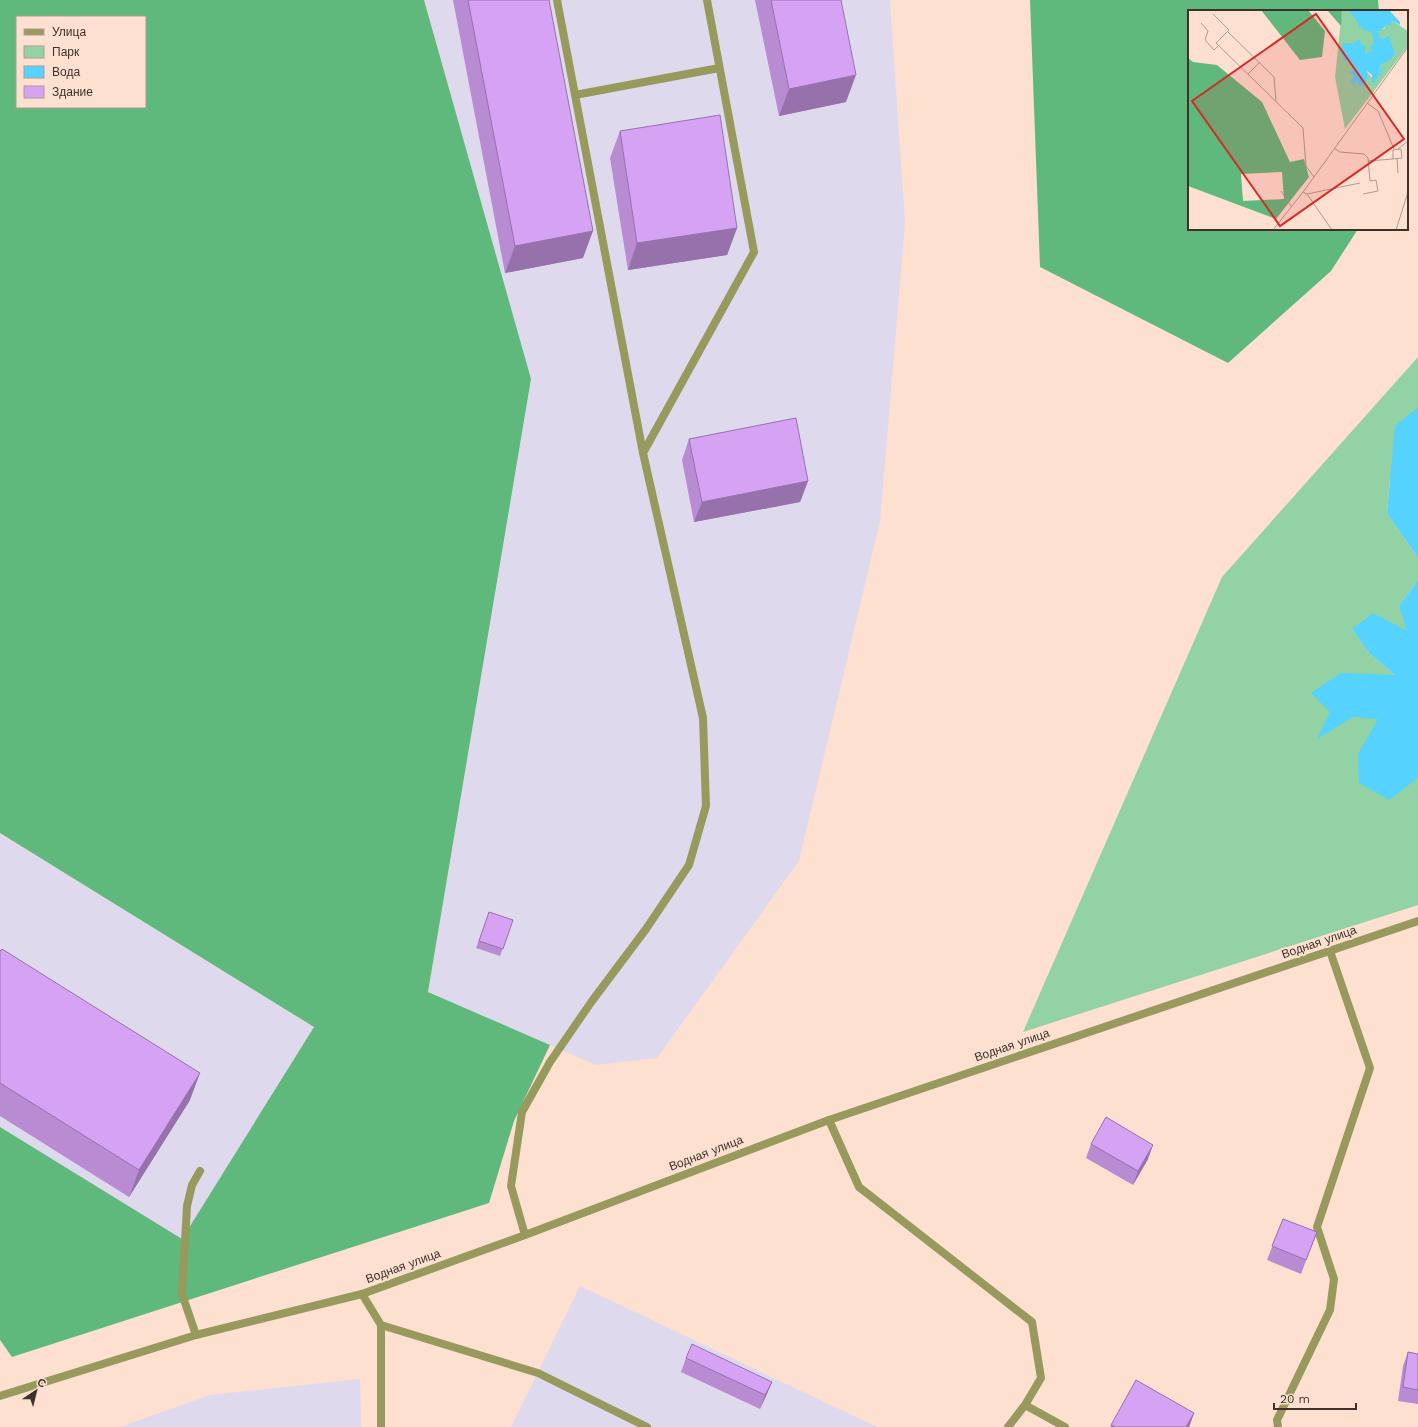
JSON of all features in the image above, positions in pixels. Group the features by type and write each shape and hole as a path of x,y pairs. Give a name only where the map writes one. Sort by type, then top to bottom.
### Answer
{"street":[{"path":"525,1235 511,1186 522,1112 550,1062 592,1001 646,929 689,865 706,806 703,718 643,453 557,0"},
{"path":"643,453 754,252 706,0"},
{"path":"575,95 719,68"},
{"name":"Водная улица","path":"0,1396 196,1334 362,1294 525,1235 829,1120 1418,921"},
{"path":"1278,1427 1277,1420 1330,1310 1334,1279 1317,1227 1370,1068 1330,951"},
{"path":"829,1120 859,1187 1032,1322 1041,1378 1026,1405 1008,1427"},
{"path":"196,1334 182,1294 187,1206 192,1185 200,1171"},
{"path":"362,1294 381,1325 381,1427"},
{"path":"381,1325 538,1373 647,1427"},
{"path":"1026,1405 1064,1427"}],"shaded area":[{"path":"424,0 890,0 905,223 880,521 799,861 657,1058 596,1065 428,992 531,379"},
{"path":"0,833 314,1027 182,1240 0,1127"},
{"path":"580,1286 877,1427 511,1427"},
{"path":"360,1379 361,1427 120,1427 210,1395"}],"green space":[{"path":"0,0 424,0 531,379 428,992 550,1045 514,1121 489,1203 12,1357 0,1340 0,1127 182,1239 314,1027 0,833"},
{"path":"1030,0 1378,0 1379,10 1188,10 1188,230 1357,230 1331,271 1228,363 1040,267"},
{"path":"1418,357 1418,514 1390,479 1387,513 1418,558 1418,580 1399,606 1408,631 1352,629 1369,653 1395,675 1418,737 1418,905 1023,1032 1222,577"}],"water":[{"path":"1418,407 1418,558 1387,513 1395,426"},
{"path":"1418,580 1418,778 1389,800 1359,783 1358,754 1378,719 1353,717 1317,739 1330,712 1311,693 1341,673 1395,675 1369,653 1352,629 1373,613 1407,631 1399,606"}],"building":[{"path":"468,0 549,0 593,231 515,246"},
{"path":"771,0 841,0 856,75 789,89"},
{"path":"720,115 737,228 637,243 620,131"},
{"path":"796,418 808,481 702,502 689,439"},
{"path":"489,912 513,920 503,949 479,941"},
{"path":"2,949 200,1073 139,1170 0,1083 0,951"},
{"path":"1106,1117 1153,1145 1138,1171 1091,1144"},
{"path":"1283,1219 1317,1232 1306,1260 1272,1246"},
{"path":"692,1344 772,1382 765,1395 686,1358"},
{"path":"1408,1352 1418,1354 1418,1390 1403,1387"},
{"path":"1136,1380 1194,1413 1186,1427 1116,1427 1111,1425"}]}
